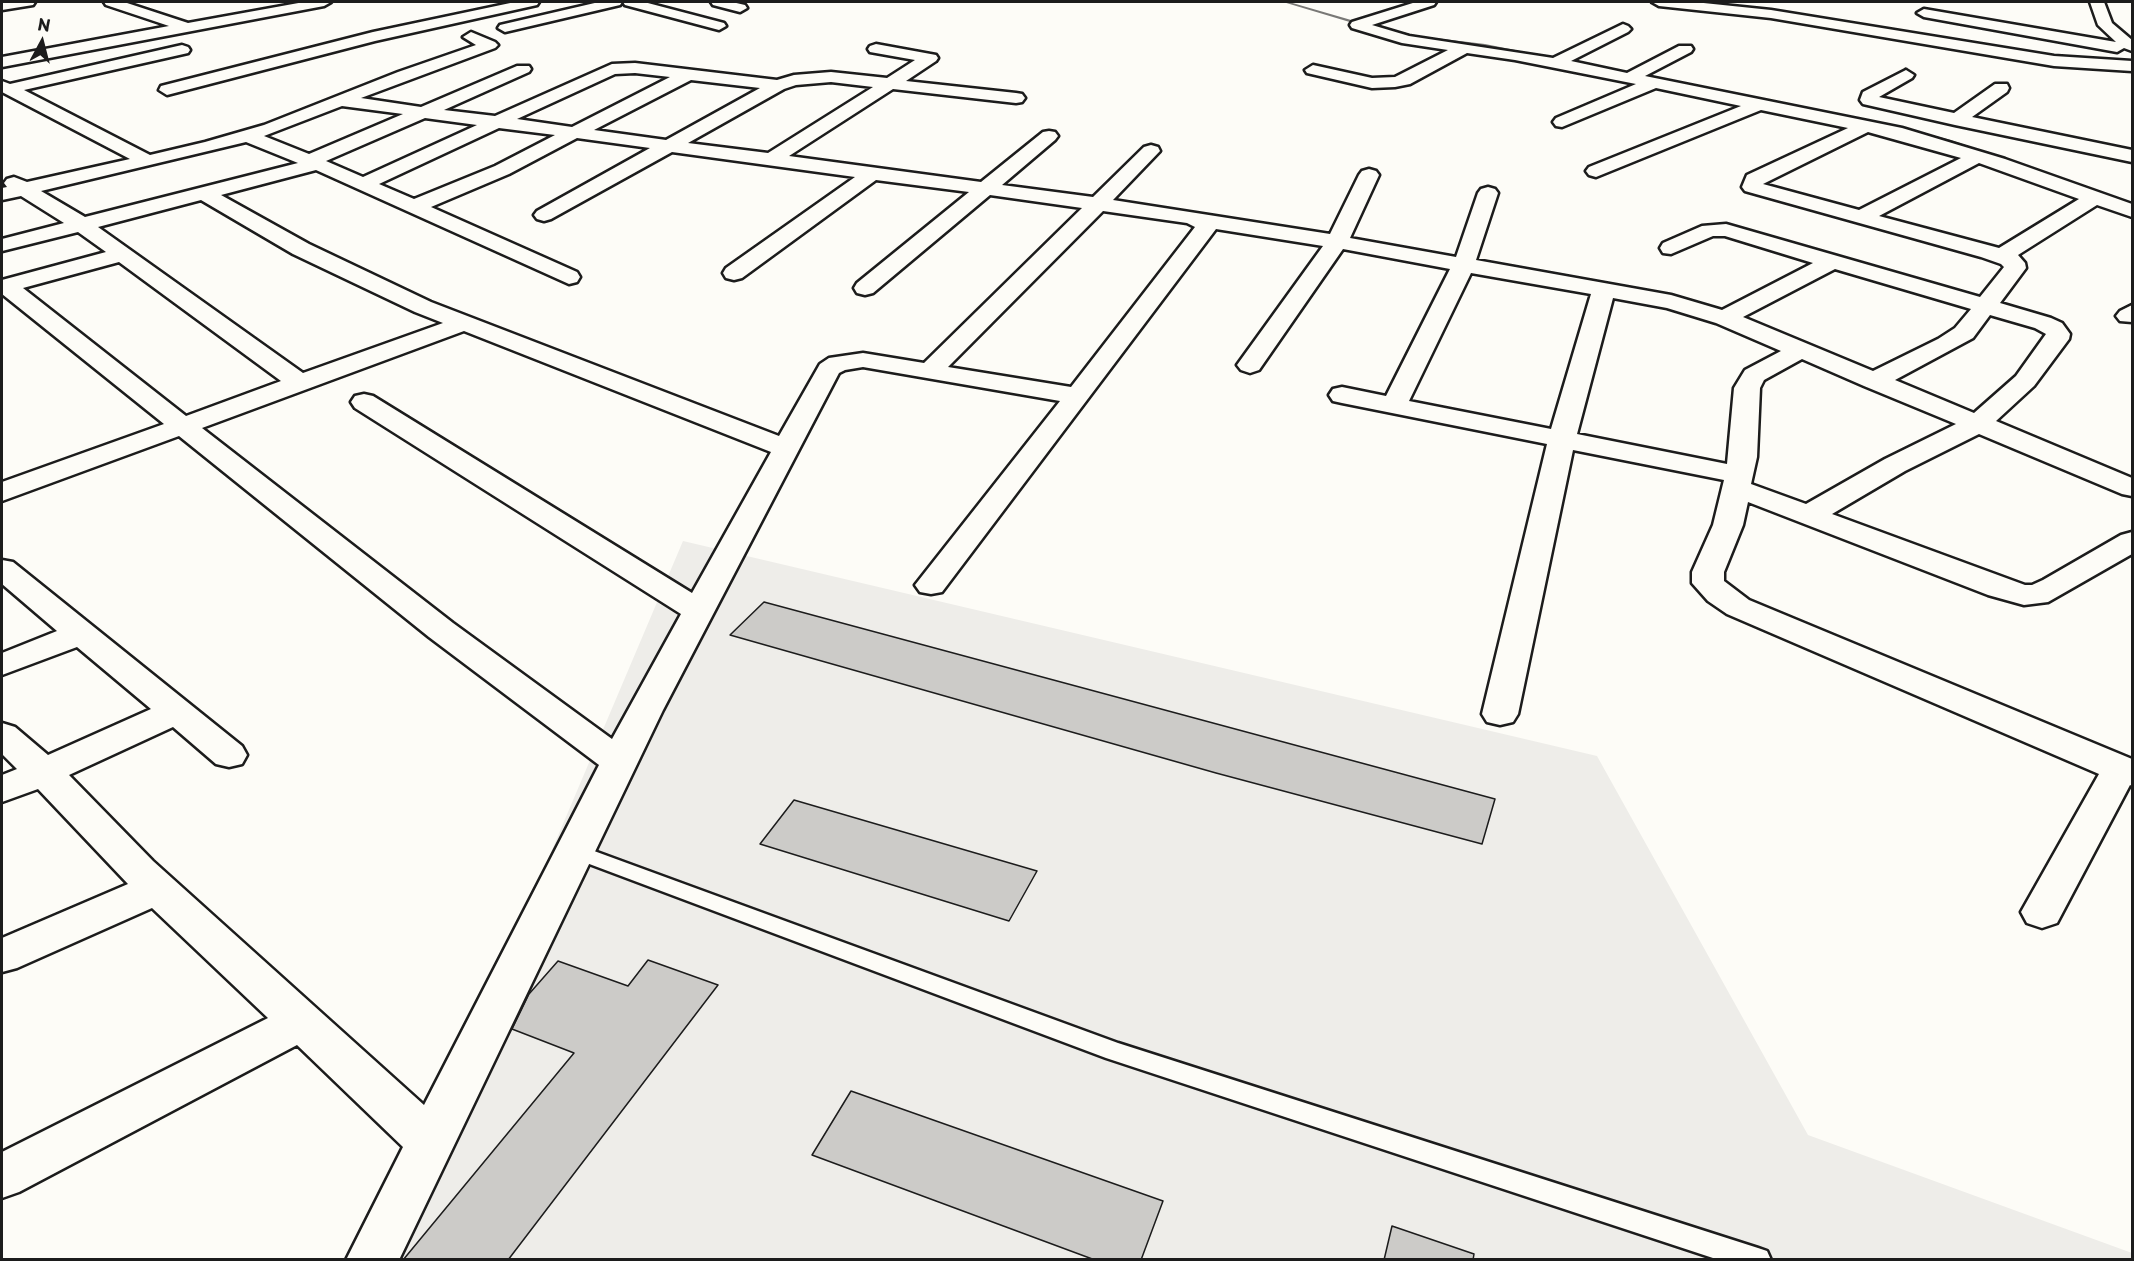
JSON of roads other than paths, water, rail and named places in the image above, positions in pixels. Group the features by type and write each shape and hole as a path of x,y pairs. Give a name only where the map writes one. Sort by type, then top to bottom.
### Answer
{"street":[{"path":"2,6 28,2"},
{"path":"111,2 187,27"},
{"path":"240,2 316,19 305,22"},
{"path":"2,62 324,2"},
{"path":"167,90 373,37 532,2"},
{"path":"2,194 247,136 404,75 490,45 466,38 615,2"},
{"path":"630,2 719,26"},
{"path":"718,2 740,8"},
{"path":"1429,2 1357,26 1407,40 1555,63 1866,126 1932,142 2133,211"},
{"path":"1659,2 1771,14 2054,61 2133,66"},
{"path":"1877,33 1950,2"},
{"path":"2099,8 2105,26 2133,48"},
{"path":"2099,8 2122,19"},
{"path":"1914,17 2133,48"},
{"path":"1555,63 1623,29"},
{"path":"351,30 396,44"},
{"path":"13,95 202,45"},
{"path":"1313,70 1360,81 1395,82 1404,80 1466,48"},
{"path":"772,159 930,58 876,49"},
{"path":"1629,78 1686,49"},
{"path":"160,72 194,63"},
{"path":"363,184 612,69 635,68 778,85"},
{"path":"2,245 314,163 524,69"},
{"path":"413,207 502,170 689,74"},
{"path":"1906,75 1869,96 1869,100 1954,120 2133,156"},
{"path":"544,215 778,85 816,77 892,83 1016,98"},
{"path":"1562,122 1654,83"},
{"path":"1954,120 2001,88"},
{"path":"13,95 57,97"},
{"path":"13,95 148,161"},
{"path":"342,101 1098,204 1336,242 1671,302 1724,318 1799,351 2132,486"},
{"path":"1596,171 1760,104"},
{"path":"1866,126 1754,179 1751,183 1752,187 2001,256 2014,263 2015,267 1964,333 1873,381"},
{"path":"247,136 363,184 569,278"},
{"path":"865,288 983,188 1049,136"},
{"path":"930,371 1150,151"},
{"path":"1861,217 1977,157"},
{"path":"734,273 873,173"},
{"path":"1250,365 1336,242 1369,175"},
{"path":"2,176 81,224 300,383"},
{"path":"203,193 301,249 462,324 786,448"},
{"path":"1394,405 1464,264 1488,193"},
{"path":"2001,256 2094,198"},
{"path":"931,585 1205,231 1206,225 1199,220"},
{"path":"1671,248 1709,230 1726,230 2043,323 2054,328 2058,334 2057,339 2025,381 1977,424 1896,465 1809,515"},
{"path":"4,287 123,254"},
{"path":"1724,318 1833,261"},
{"path":"4,287 441,630 620,762"},
{"path":"1500,714 1562,439 1604,289"},
{"path":"2,492 462,324"},
{"path":"1799,351 1754,375 1747,388 1747,419 1738,481 1728,525 1708,572 1708,583 1738,607 2127,771 2042,912"},
{"path":"372,1260 620,762 698,611 829,369 838,363 864,360 1077,396"},
{"path":"1342,395 1562,439 1738,481 1809,515 1999,588 2024,595 2037,595 2054,587 2133,541"},
{"path":"364,402 698,611"},
{"path":"2,569 229,755"},
{"path":"2,665 80,634"},
{"path":"2,789 176,712"},
{"path":"2,735 44,772 158,888 430,1141"},
{"path":"2,956 158,888"},
{"path":"2,1176 302,1021"}],"lane":[{"path":"575,851 1114,1051 1758,1260"}],"waterway":[{"path":"1285,2 1355,22"},
{"path":"1387,30 1418,38 1485,46 1557,59"},
{"path":"1920,134 1949,141 2024,166"},
{"path":"2097,192 2132,204"}]}
